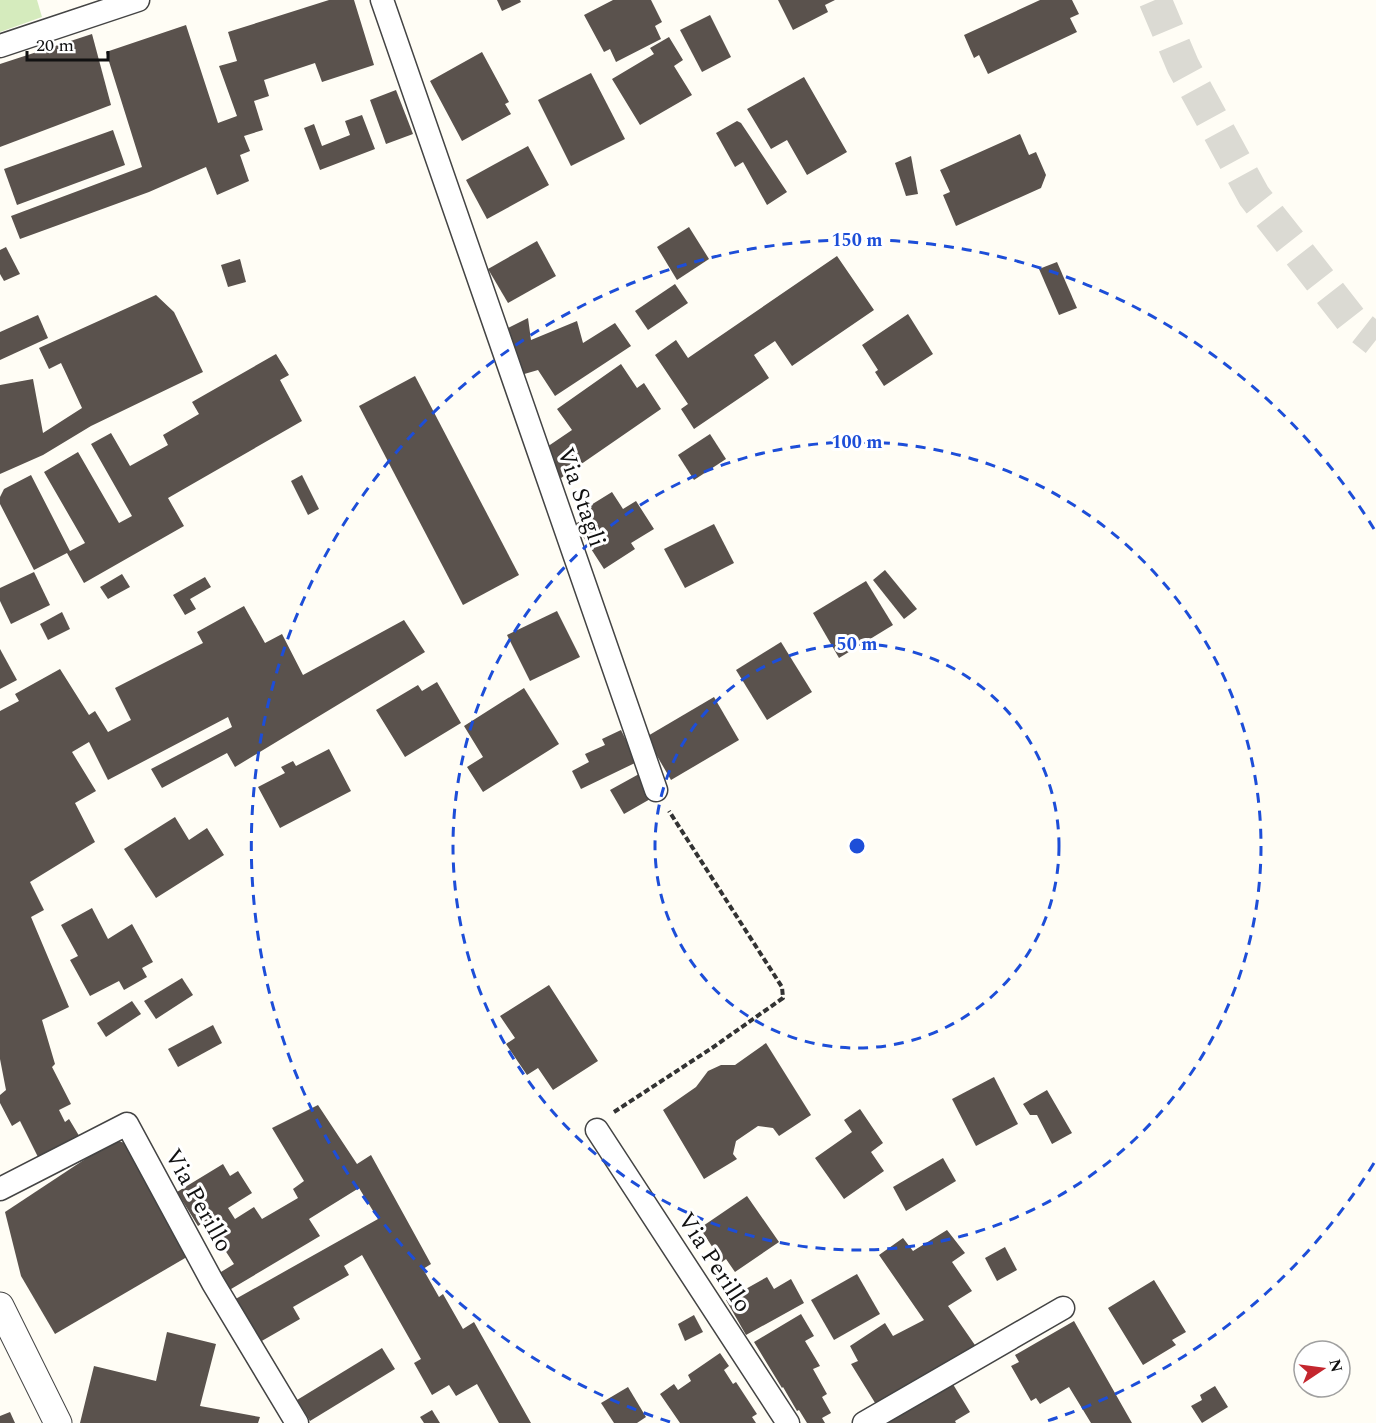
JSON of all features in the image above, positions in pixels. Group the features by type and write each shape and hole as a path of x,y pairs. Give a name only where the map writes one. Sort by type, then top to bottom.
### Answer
{"street":[{"path":"0,46 138,0"},
{"name":"Via Stagli","path":"382,0 656,790"},
{"name":"Via Perillo","path":"0,1189 127,1124 213,1283 297,1423"},
{"name":"Via Perillo","path":"597,1130 788,1423"},
{"path":"0,1306 58,1423"},
{"path":"864,1423 1063,1308"}],"path":[{"path":"597,1130 608,1115 712,1048 783,998 782,987 656,790"}],"green space":[{"path":"0,0 37,0 42,17 0,32"}],"building":[{"path":"329,0 354,0 374,65 322,82 315,63 264,80 269,96 254,101 263,130 244,136 250,151 240,155 249,181 217,195 206,167 149,192 20,239 11,216 142,167 106,52 186,25 218,123 237,116 219,66 237,61 228,32"},
{"path":"497,0 520,0 521,2 502,11"},
{"path":"613,0 651,0 662,22 655,26 661,39 616,62 610,49 604,52 584,15"},
{"path":"778,0 835,0 825,5 828,12 793,30"},
{"path":"1040,0 1072,0 1079,14 1070,18 1077,32 988,74 979,55 974,58 964,35"},
{"path":"710,15 731,57 702,72 680,30"},
{"path":"92,34 111,105 0,147 0,64"},
{"path":"669,37 683,60 674,66 692,95 640,125 612,79 654,54 650,48"},
{"path":"482,52 509,102 505,104 511,114 462,141 430,81"},
{"path":"591,73 625,139 571,166 538,100"},
{"path":"804,77 847,152 807,175 787,140 771,149 747,109"},
{"path":"396,90 413,134 386,144 370,100"},
{"path":"362,115 375,149 320,170 304,128 314,124 322,146 350,135 345,121"},
{"path":"737,121 741,123 787,192 767,205 743,162 735,167 716,133"},
{"path":"113,130 125,165 17,205 4,169"},
{"path":"1020,134 1029,155 1036,152 1046,175 1041,188 956,226 943,195 950,192 940,170"},
{"path":"528,146 549,185 487,219 466,180"},
{"path":"911,156 918,194 906,196 895,163"},
{"path":"689,227 709,259 677,280 657,247"},
{"path":"537,241 556,276 508,303 488,269"},
{"path":"6,247 20,274 4,281 0,274 0,250"},
{"path":"837,256 874,310 792,366 775,341 754,355 769,378 694,429 681,409 688,404 655,355 676,340 688,358"},
{"path":"240,259 246,282 228,287 221,265"},
{"path":"1057,262 1077,308 1059,315 1039,269"},
{"path":"675,284 688,303 648,330 635,311"},
{"path":"156,295 174,312 203,372 91,426 43,455 0,474 0,385 33,379 43,433 82,408 61,363 49,369 39,348"},
{"path":"908,314 933,354 884,386 875,372 878,370 862,345"},
{"path":"38,315 48,338 0,360 0,332"},
{"path":"528,318 531,340 577,321 583,343 615,323 631,346 555,396 538,370 514,377 502,331"},
{"path":"276,354 289,375 280,380 302,421 168,498 184,526 84,583 67,553 34,570 0,504 0,497 4,489 31,475 70,551 85,543 44,472 78,452 119,523 132,516 91,444 111,433 130,466 168,445 163,435 199,414 192,402"},
{"path":"621,364 637,388 644,383 661,409 561,478 541,451 572,430 557,409"},
{"path":"415,376 519,575 463,605 359,406"},
{"path":"710,434 726,459 694,480 678,455"},
{"path":"302,475 319,509 308,515 291,481"},
{"path":"612,492 623,509 636,501 654,529 631,543 635,549 604,569 575,524 582,520 578,513"},
{"path":"714,524 734,563 685,588 664,549"},
{"path":"885,570 917,609 904,619 873,580"},
{"path":"34,572 50,605 11,624 0,601 0,588"},
{"path":"122,574 130,587 108,599 100,587"},
{"path":"205,577 211,587 190,599 196,609 185,615 173,595"},
{"path":"866,581 893,625 839,658 813,613"},
{"path":"244,606 265,643 282,634 303,675 404,620 425,652 235,767 227,753 162,788 151,769 232,727 228,717 108,780 89,742 72,752 96,791 75,803 95,842 30,882 44,910 31,917 69,1007 42,1020 55,1064 52,1067 71,1104 59,1110 65,1122 69,1119 81,1139 41,1163 20,1121 12,1126 0,1103 0,1095 6,1090 0,1059 0,711 19,701 15,694 60,669 89,715 95,711 108,732 131,720 115,688 203,643 197,632"},
{"path":"557,611 580,657 530,681 507,635"},
{"path":"62,612 70,629 48,640 40,624"},
{"path":"781,642 812,692 767,720 736,670"},
{"path":"0,649 17,680 0,689"},
{"path":"437,682 461,723 405,757 376,710 418,685 422,691"},
{"path":"524,688 559,744 483,792 467,767 483,757 464,726"},
{"path":"714,697 739,740 671,780 646,737"},
{"path":"621,730 637,762 581,789 572,771 589,762 585,754 605,745 602,739"},
{"path":"329,749 351,791 280,828 258,787 285,773 281,767 293,761 296,766"},
{"path":"639,774 652,798 624,814 610,790"},
{"path":"175,817 189,840 207,828 224,855 156,898 124,849"},
{"path":"92,908 108,939 132,924 153,962 142,968 147,977 124,990 119,981 90,996 70,960 78,956 61,925"},
{"path":"182,978 193,995 156,1019 144,1001"},
{"path":"549,985 598,1061 553,1090 538,1068 527,1075 506,1044 515,1038 500,1016"},
{"path":"132,1001 141,1014 106,1037 97,1023"},
{"path":"213,1025 222,1043 178,1067 168,1049"},
{"path":"766,1043 811,1115 779,1136 773,1128 758,1126 736,1141 733,1154 737,1159 704,1179 663,1110 696,1087 708,1071 721,1065 735,1065"},
{"path":"994,1077 1018,1124 976,1146 952,1099"},
{"path":"1047,1090 1072,1133 1052,1144 1037,1115 1030,1115 1023,1104"},
{"path":"318,1105 357,1164 371,1155 431,1264 423,1269 439,1297 443,1294 463,1329 474,1322 531,1423 499,1423 477,1384 456,1396 449,1385 432,1395 414,1363 421,1359 362,1255 344,1266 349,1275 293,1307 300,1319 260,1342 232,1301 378,1219 359,1188 309,1219 320,1236 226,1292 216,1275 234,1264 206,1221 198,1226 177,1192 223,1164 230,1176 238,1171 252,1193 228,1208 235,1219 254,1207 262,1219 298,1198 293,1189 304,1181 272,1128"},
{"path":"860,1109 883,1143 871,1152 884,1171 844,1199 815,1158 852,1132 844,1120"},
{"path":"114,1140 129,1144 192,1254 55,1334 21,1276 5,1212"},
{"path":"943,1158 956,1181 906,1211 893,1187"},
{"path":"747,1196 779,1242 735,1272 726,1259 722,1262 700,1228"},
{"path":"947,1230 965,1253 952,1262 972,1291 948,1306 977,1348 877,1406 851,1364 858,1361 850,1346 885,1323 893,1336 924,1320 879,1255 903,1238 913,1251"},
{"path":"1005,1247 1017,1270 997,1281 985,1258"},
{"path":"857,1274 880,1314 834,1340 811,1300"},
{"path":"767,1277 774,1289 791,1279 804,1303 746,1335 726,1300"},
{"path":"1154,1280 1186,1332 1172,1340 1176,1345 1143,1365 1108,1308"},
{"path":"801,1314 814,1336 805,1341 820,1366 813,1369 827,1394 822,1397 831,1413 822,1418 825,1423 807,1423 754,1342"},
{"path":"694,1315 703,1332 685,1341 678,1324"},
{"path":"1074,1321 1132,1423 1091,1423 1069,1387 1040,1404 1036,1398 1031,1401 1011,1366 1019,1362 1015,1355"},
{"path":"167,1332 216,1344 200,1406 260,1417 258,1423 80,1423 94,1366 156,1381"},
{"path":"382,1348 395,1369 310,1421 297,1400"},
{"path":"720,1353 729,1366 724,1370 733,1384 736,1382 757,1414 752,1417 756,1423 680,1423 660,1394 674,1384 678,1390 691,1381 688,1375"},
{"path":"951,1381 970,1412 955,1421 956,1423 886,1423"},
{"path":"1215,1386 1228,1407 1202,1423 1191,1406 1202,1400 1200,1395"},
{"path":"628,1387 646,1417 637,1423 614,1423 601,1403"},
{"path":"432,1410 440,1423 424,1423 420,1417"},
{"path":"10,1412 15,1423 0,1423 0,1416"}],"tunnel":[{"path":"1155,0 1183,66 1254,196 1352,321 1376,340"}]}
